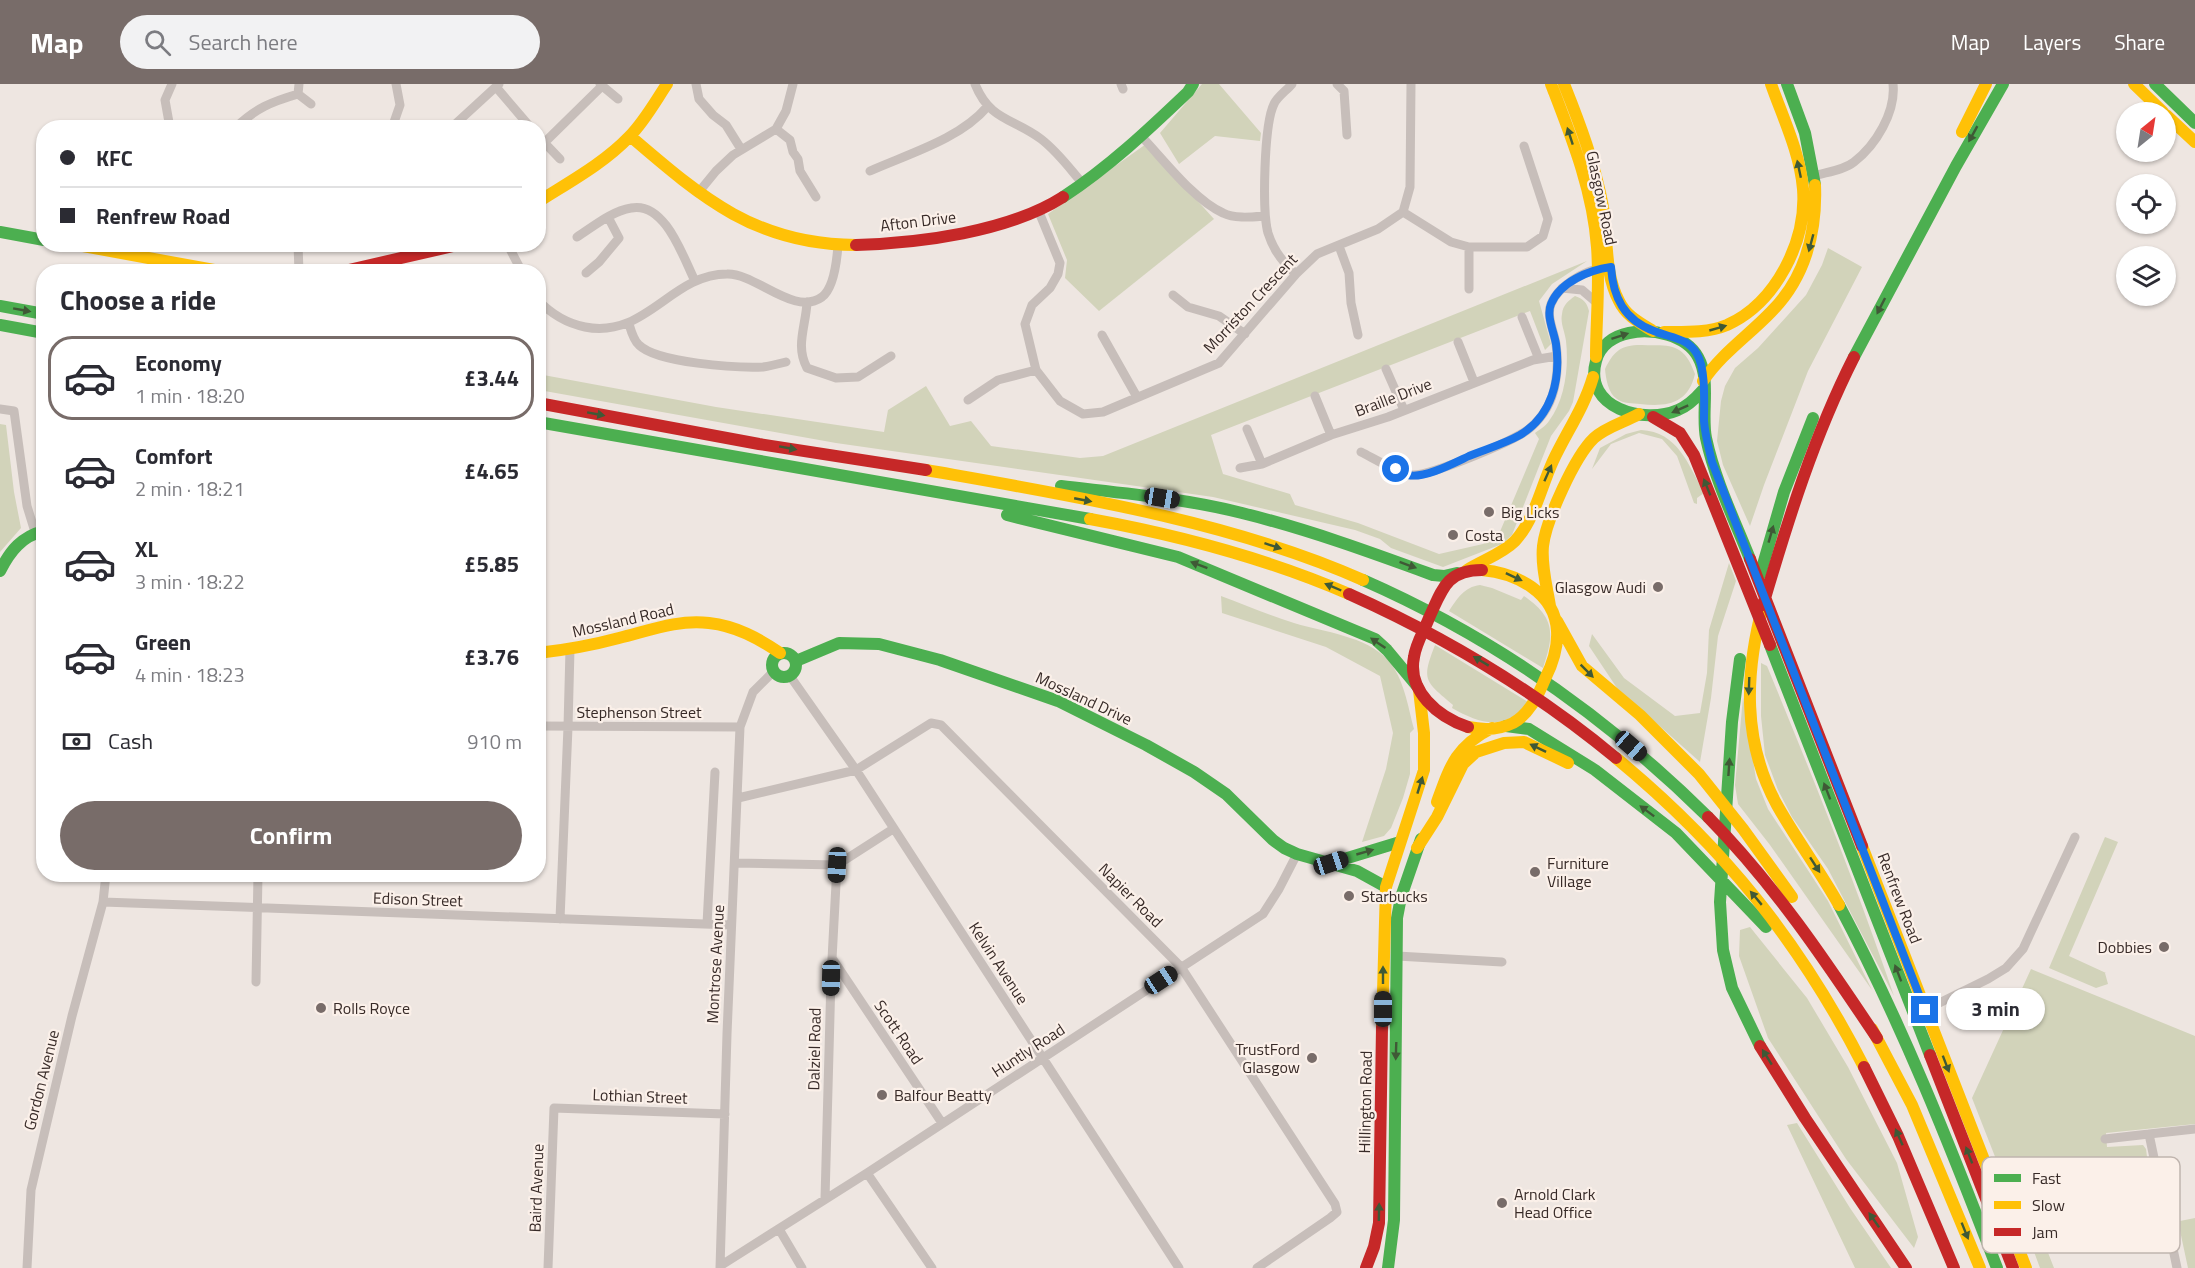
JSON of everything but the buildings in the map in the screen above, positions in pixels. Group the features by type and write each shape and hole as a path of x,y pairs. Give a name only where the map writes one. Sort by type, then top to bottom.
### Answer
{"main road":[{"path":"546,197 572,179 591,170 630,136 667,84"},
{"name":"Afton Drive","path":"630,136 699,193 724,210 752,224 790,236 838,245 886,243 963,233 1039,212 1083,184 1142,137 1188,92 1193,84"},
{"name":"Glasgow Road","path":"1551,84 1585,182 1594,233 1613,289 1630,318 1658,332"},
{"name":"Glasgow Road","path":"1564,84 1587,145 1607,229 1605,268 1596,302 1596,359"},
{"path":"1418,688 1413,668 1414,655 1436,601 1445,586 1461,572 1506,548 1521,533 1553,462 1589,394 1596,359 1605,344 1623,333 1709,331 1730,324 1764,297 1792,253 1801,222 1803,190 1794,147 1771,84"},
{"path":"1594,373 1598,389 1608,402 1623,411 1663,416 1682,409 1696,399 1703,385 1730,348 1774,310 1806,260 1815,227 1814,176 1807,138 1787,84"},
{"path":"1906,1268 1805,1118 1758,1043 1737,1002 1725,961 1720,923 1728,777 1734,699 1742,650 1766,553 1798,454 1837,366 1986,84"},
{"path":"1982,1230 1929,1097 1887,1000 1832,893 1780,813 1762,775 1750,725 1748,696 1752,652 1767,592 1794,501 1822,424 1850,364 1900,269 2003,84"},
{"path":"2134,84 2153,102"},
{"path":"2155,84 2195,123"},
{"path":"2176,124 2195,142"},
{"path":"0,232 36,239"},
{"path":"116,252 181,264"},
{"path":"374,264 427,252"},
{"path":"0,306 36,313"},
{"path":"0,325 36,332"},
{"path":"1658,332 1681,339 1695,351 1700,360 1703,385"},
{"name":"Renfrew Road","path":"1703,385 1706,436 1712,462 1983,1157"},
{"path":"546,404 790,449 920,469 1210,506 1325,536 1433,574 1444,576 1490,570 1512,575 1536,590 1551,609 1582,666 1665,738 1699,774 1743,829 1827,945 1912,1105 1980,1268"},
{"path":"1551,609 1543,554 1545,535 1581,455 1589,443 1602,433 1645,415"},
{"name":"Renfrew Road","path":"1645,415 1669,424 1685,438 1694,456 1770,642 1982,1188"},
{"path":"546,424 1034,509 1180,538 1306,576 1406,620 1443,639 1553,708 1638,776 1694,829 1783,932 1834,1012 1863,1063 1896,1130 1954,1268"},
{"path":"546,425 1003,514 1150,549 1178,557 1253,586 1375,639 1390,651 1430,706 1452,720 1474,728 1506,726 1529,729 1594,770 1626,795 1692,849 1737,895 1778,941 1834,1012"},
{"path":"920,469 1196,524 1304,556 1413,603 1450,622 1560,692 1631,746 1696,806 1788,909 1877,1038"},
{"path":"0,571 8,555 18,543 36,534"},
{"path":"1506,726 1527,712 1541,687 1556,651 1557,621"},
{"name":"Mossland Road","path":"546,652 618,639 667,625 694,622 735,628 763,642 780,654"},
{"name":"Mossland Drive","path":"796,661 827,646 839,643 879,644 940,660 1058,701 1194,772 1226,794 1273,840 1297,854 1357,871 1386,887"},
{"path":"780,654 790,655 796,661 796,668 790,676 778,677 773,672 771,665 774,658 780,654"},
{"name":"Hillington Road","path":"1366,1268 1376,1241 1379,1223 1386,887 1424,770 1425,736 1418,688"},
{"name":"Hillington Road","path":"1388,1268 1394,1220 1397,918 1401,897 1417,848 1456,754 1470,739 1492,728"},
{"path":"1417,848 1437,818 1463,764 1476,752 1489,746 1515,741 1530,744 1626,795"},
{"path":"1331,863 1400,842"},
{"path":"1991,1253 1997,1268"},
{"name":"Renfrew Road","path":"2007,1253 2013,1268"},
{"name":"Renfrew Road","path":"2020,1253 2026,1268"}],"street":[{"path":"168,120 165,100 172,84"},
{"path":"395,120 400,105 396,84"},
{"path":"696,84 699,99 713,115 726,124 741,149"},
{"path":"699,193 716,171 741,149 776,129 786,111 793,84"},
{"path":"975,84 987,107 1042,140 1083,184"},
{"path":"1292,84 1274,103 1268,126 1265,216 1268,234 1283,262 1296,274"},
{"path":"1337,84 1344,91 1347,135"},
{"path":"1410,84 1410,187 1403,212 1451,242 1469,247 1527,247 1543,236 1548,219 1524,146"},
{"path":"1814,176 1854,162 1874,141 1887,118 1894,95 1893,84"},
{"path":"460,120 498,85 525,120"},
{"path":"546,135 601,85 618,99"},
{"path":"244,120 252,112 299,89 310,104"},
{"path":"870,171 956,133 976,119 987,107"},
{"path":"776,129 790,140 800,171 816,197"},
{"path":"1142,137 1196,194 1213,208 1225,215 1265,216"},
{"path":"546,145 560,159"},
{"path":"578,237 608,217 633,207 653,211 666,223 695,281"},
{"name":"Morriston Crescent","path":"1039,212 1060,263 1058,274 1050,288 1032,305 1025,324 1028,344 1036,370 1048,387 1060,400 1083,414 1103,411 1220,363 1296,274 1317,254 1378,229 1403,212"},
{"path":"586,273 599,262 619,238 608,217"},
{"path":"546,308 569,324 605,330 628,324 695,281 728,274 741,277 795,301 807,302 821,297 828,290 837,263 838,245"},
{"path":"1339,246 1349,273 1358,335"},
{"path":"1469,247 1469,290"},
{"path":"1361,452 1410,475 1420,474 1436,470 1512,439 1530,428 1548,405 1557,379 1557,356 1549,312 1553,300 1562,288 1575,279 1605,268"},
{"path":"1562,288 1582,290 1596,302"},
{"path":"1173,295 1188,307 1219,316 1245,334"},
{"path":"807,302 800,345 801,357 807,368 836,378 858,377 891,356"},
{"path":"1522,317 1539,358"},
{"path":"628,324 637,344 664,358 733,366 765,367 786,362"},
{"path":"1102,335 1137,398"},
{"path":"1458,342 1474,382"},
{"name":"Braille Drive","path":"1240,468 1262,464 1331,435 1388,417 1539,358 1557,356"},
{"path":"1386,369 1404,410"},
{"path":"968,400 999,380 1036,370"},
{"path":"1315,396 1331,435"},
{"path":"0,409 14,411 27,506 36,526"},
{"path":"1247,429 1262,464"},
{"path":"560,919 570,649"},
{"name":"Montrose Avenue","path":"720,1267 740,727 753,692 773,672"},
{"name":"Kelvin Avenue","path":"790,676 856,770 1179,1268"},
{"name":"Napier Road","path":"738,798 856,770 931,723 942,725 1181,967 1335,1204 1337,1212 1257,1268"},
{"name":"Stephenson Street","path":"546,726 740,727"},
{"path":"707,924 715,771"},
{"path":"735,863 837,865 894,829"},
{"path":"1925,1010 1988,979 2012,962 2023,949 2075,837"},
{"name":"Huntly Road","path":"720,1267 1263,914 1297,854"},
{"name":"Dalziel Road","path":"825,1199 837,865"},
{"name":"Gordon Avenue","path":"27,1268 31,1190 69,1027 103,902 105,882"},
{"path":"256,982 258,882"},
{"name":"Edison Street","path":"103,902 731,925"},
{"path":"1397,956 1502,962"},
{"name":"Scott Road","path":"832,958 942,1123"},
{"name":"Lothian Street","path":"554,1108 725,1114"},
{"name":"Baird Avenue","path":"548,1268 554,1108"},
{"path":"2105,1139 2195,1129"},
{"path":"2149,1134 2154,1157"},
{"path":"867,1173 932,1268"},
{"path":"779,1229 802,1268"},
{"path":"2174,1253 2177,1268"}],"green space":[{"path":"1202,84 1219,84 1261,133 1260,141 1215,136 1179,164 1160,133"},
{"path":"1146,144 1214,219 1099,311 1065,278 1067,260 1048,214"},
{"path":"1828,248 1862,267 1808,371 1750,526 1723,465 1717,441 1725,386 1735,368 1758,348 1806,295"},
{"path":"1587,261 1552,284 1539,301 1551,344 1545,350 1530,311 1211,435 1223,474 1290,494 1295,505 1358,523 1439,554 1483,544 1499,534 1539,439 1535,433 1548,423 1559,403 1565,383 1567,362 1563,311 1566,304 1575,296 1581,298 1589,311 1573,402 1551,436 1512,535 1502,544 1443,567 1391,548 1380,539 1355,530 1213,497 836,443 546,391 546,375 716,407 884,432 888,410 926,386 950,426 971,421 991,446 1080,458 1103,456"},
{"path":"1637,345 1673,347 1685,355 1695,374 1692,384 1682,397 1667,404 1650,405 1625,403 1619,401 1611,393 1605,369 1617,351"},
{"path":"0,424 6,425 21,528 0,552"},
{"path":"1641,430 1654,432 1664,437 1680,451 1704,493 1697,498 1697,504 1694,503 1677,456 1662,439 1639,433 1611,444 1592,469 1600,448 1626,434"},
{"path":"1729,563 1736,581 1718,636 1711,698 1700,762 1617,688 1589,646 1592,634 1624,678 1675,716 1700,713 1707,673 1709,630"},
{"path":"1480,585 1521,600 1524,596 1542,612 1550,628 1549,646 1543,668 1449,611 1465,591"},
{"path":"1221,596 1294,623 1356,640 1379,652 1393,667 1405,693 1414,729 1410,733 1410,774 1391,828 1384,836 1362,842 1386,769 1393,733 1380,676 1326,647 1222,613"},
{"path":"1435,645 1528,702 1511,718 1492,722 1473,718 1452,708 1453,705 1436,691 1428,680 1428,666"},
{"path":"1761,663 1767,666 1817,789 1894,996 1828,869 1792,817 1778,790 1765,755 1761,716"},
{"path":"1743,697 1756,779 1768,809 1828,901 1872,990 1770,845 1738,804 1735,785"},
{"path":"2105,837 2118,842 2069,956 2106,973 2108,984 2096,988 2049,968"},
{"path":"1750,927 1807,998 1848,1067 1897,1163 1918,1237 1914,1248 1846,1159 1768,1038 1739,956 1740,930"},
{"path":"2031,969 2195,1036 2195,1124 2106,1133 2107,1147 2143,1145 2147,1157 1995,1157 1972,1098"},
{"path":"1797,1123 1891,1268 1855,1268 1787,1125"},
{"path":"2195,1218 2195,1268 2188,1268 2180,1221"},
{"path":"2034,1253 2048,1253 2054,1268 2040,1268"}],"traffic: fast":[{"path":"1063,197 1128,147 1188,92 1193,84"},
{"path":"1787,84 1805,133 1815,185"},
{"path":"1854,357 1956,166 2003,84"},
{"path":"2155,84 2195,123"},
{"path":"0,232 36,239"},
{"path":"0,306 36,313"},
{"path":"0,325 36,332"},
{"path":"1703,390 1692,402 1678,410 1664,414 1649,415 1619,409 1607,401 1599,391 1594,377 1596,361 1608,342 1623,334 1638,332 1668,335 1693,349 1702,366 1704,376 1706,438 1714,469 1750,559"},
{"path":"1760,575 1784,492 1813,418"},
{"path":"546,423 1090,519"},
{"path":"1061,486 1152,496 1220,508 1266,519 1362,549 1433,575 1444,576 1457,573"},
{"path":"1007,515 1178,557 1375,639 1417,686"},
{"path":"0,571 18,545 36,533"},
{"path":"1363,580 1458,627 1546,682 1630,746 1708,817"},
{"path":"796,661 839,643 879,644 940,660 1058,701 1194,772 1226,794 1284,848 1297,854 1357,871 1386,887"},
{"path":"1770,645 1930,1055"},
{"path":"784,653 793,656 796,665 793,674 784,677 775,674 772,665 775,656 784,653"},
{"path":"1740,659 1732,722 1720,902 1723,950 1732,988 1760,1046"},
{"path":"1506,726 1529,729 1595,770 1676,833 1766,927"},
{"path":"1388,1268 1394,1220 1397,918 1401,897 1421,839"},
{"path":"1331,863 1400,842"},
{"path":"1839,905 1862,949 1924,1084 1982,1230"},
{"path":"1991,1253 1997,1268"}],"traffic: slow":[{"path":"546,197 619,147 640,125 667,84"},
{"path":"1551,84 1580,164 1595,226 1598,275 1596,357"},
{"path":"1564,84 1576,114 1600,191 1614,290 1625,311 1653,331"},
{"path":"1664,332 1696,332 1712,329 1727,325 1744,315 1774,286 1794,249 1800,229 1803,189 1798,162 1771,84"},
{"path":"1962,132 1986,84"},
{"path":"2134,84 2153,102"},
{"path":"2176,124 2195,142"},
{"path":"630,136 706,197 759,227 788,237 820,243 856,245"},
{"path":"1703,381 1727,353 1783,299 1792,284 1807,253 1811,237 1815,185"},
{"path":"116,252 181,264"},
{"path":"1467,570 1504,550 1515,541 1528,523 1553,461 1585,399 1593,377"},
{"path":"1550,606 1543,546 1562,489 1578,459 1594,438 1639,414"},
{"path":"926,470 1092,500 1204,526 1259,541 1363,580"},
{"path":"1090,519 1156,532 1221,549 1286,569 1349,594"},
{"path":"1468,727 1485,729 1502,727 1524,715 1542,685 1557,643 1555,617 1541,595 1520,580 1482,570"},
{"path":"1763,605 1750,681 1752,732 1758,756 1777,805 1839,905"},
{"path":"1557,621 1582,666 1640,715 1699,774 1743,829 1792,897"},
{"path":"546,652 609,641 663,626 697,622 738,630 780,653"},
{"path":"1382,1027 1386,887 1424,770 1424,733 1419,690"},
{"path":"1437,802 1456,758 1470,742 1492,728"},
{"path":"1417,848 1437,817 1463,764 1476,752 1504,743 1524,742 1568,763"},
{"path":"1616,758 1691,826 1756,899 1813,978 1864,1067"},
{"path":"1862,846 1983,1157"},
{"path":"1872,1029 1912,1105 1980,1268"},
{"path":"2020,1253 2026,1268"}],"traffic: jam":[{"path":"856,245 908,242 990,227 1041,209 1063,197"},
{"path":"375,264 427,252"},
{"path":"1763,605 1814,448 1854,357"},
{"path":"546,404 759,444 926,470"},
{"path":"1653,417 1680,433 1694,455 1770,645"},
{"path":"1750,559 1862,846"},
{"path":"1468,727 1446,717 1427,701 1415,681 1414,657 1420,637 1447,584 1460,574 1482,570"},
{"path":"1349,594 1420,628 1488,667 1553,710 1616,758"},
{"path":"1708,817 1777,896 1818,951 1877,1038"},
{"path":"1366,1268 1374,1247 1379,1223 1382,1027"},
{"path":"1760,1046 1805,1118 1906,1268"},
{"path":"1930,1055 1982,1188"},
{"path":"1864,1067 1898,1136 1954,1268"},
{"path":"2007,1253 2013,1268"}],"place":[{"name":"Big Licks","path":"1489,512"},
{"name":"Costa","path":"1453,535"},
{"name":"Glasgow Audi","path":"1658,587"},
{"name":"Furniture Village","path":"1535,872"},
{"name":"Starbucks","path":"1349,896"},
{"name":"Dobbies","path":"2164,947"},
{"name":"Rolls Royce","path":"321,1008"},
{"name":"TrustFord Glasgow","path":"1312,1058"},
{"name":"Balfour Beatty","path":"882,1095"},
{"name":"Arnold Clark Head Office","path":"1502,1203"}],"route":[{"path":"1396,469 1410,475 1436,470 1512,439 1530,428 1544,413 1557,379 1557,356 1549,312 1550,306 1562,288 1575,279 1598,269 1611,267 1613,289 1628,315 1655,332 1670,335 1689,344 1700,360 1705,407 1704,421 1712,462 1925,1010"}]}
